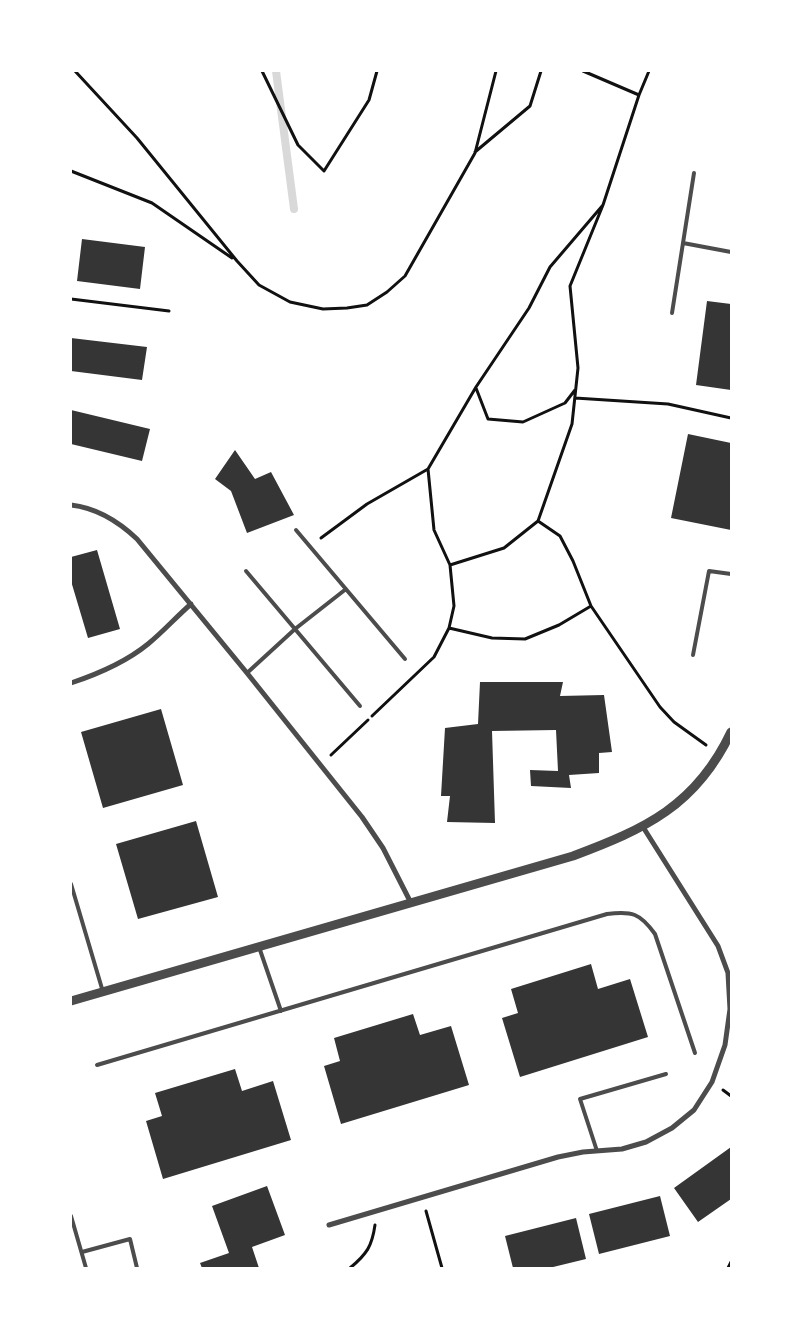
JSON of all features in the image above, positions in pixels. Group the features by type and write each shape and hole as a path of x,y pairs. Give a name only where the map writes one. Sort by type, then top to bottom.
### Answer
{"street":[{"path":"71,505 94,510 106,515 127,530 191,604 362,817 383,848 411,903"},
{"path":"71,683 100,672 138,652 191,604"},
{"path":"71,1001 573,856 629,834 675,807 693,790 710,770 731,732"},
{"path":"329,1225 558,1157 583,1152 622,1150 646,1142 672,1128 694,1110 712,1082 725,1045 730,1009 728,973 718,946 643,827"}],"lane":[{"path":"672,312 694,173"},
{"path":"683,243 731,252"},
{"path":"296,530 405,659"},
{"path":"246,571 360,706"},
{"path":"693,655 709,571 731,574"},
{"path":"247,673 295,629 346,589"},
{"path":"71,884 102,992"},
{"path":"97,1065 607,914 624,912 637,915 648,924 655,934 695,1053"},
{"path":"259,947 281,1011"},
{"path":"598,1151 580,1099 666,1074"},
{"path":"71,1216 86,1268"},
{"path":"82,1252 130,1239 137,1268"}],"path":[{"path":"75,71 137,138 237,261 259,285 290,302 323,309 366,305 387,292 405,276 475,153 496,71"},
{"path":"262,71 298,145 324,171 369,100 377,71"},
{"path":"475,153 530,106 541,71"},
{"path":"582,71 639,95"},
{"path":"450,564 504,548 538,521 572,424 578,368 570,286 603,205 639,95 649,71"},
{"path":"71,171 152,203 237,261"},
{"path":"310,546 367,504 428,469 476,387 529,308 550,266 603,205"},
{"path":"71,299 169,311"},
{"path":"476,387 488,419 523,422 565,403 576,389"},
{"path":"574,398 668,404 731,418"},
{"path":"321,764 434,656 449,628 454,606 450,564 434,530 428,469"},
{"path":"538,521 560,536 573,561 591,606 660,707 674,722 719,755"},
{"path":"449,628 492,638 525,639 559,625 591,606"},
{"path":"422,1197 442,1268"},
{"path":"350,1268 359,1261 372,1243 378,1210"},
{"path":"728,1268 731,1262"}],"building":[{"path":"82,239 145,247 140,289 77,281"},
{"path":"707,301 731,304 731,390 696,385"},
{"path":"71,338 147,347 142,380 71,371"},
{"path":"71,410 150,429 142,461 71,444"},
{"path":"688,434 731,443 731,530 671,518"},
{"path":"235,450 255,479 271,472 294,515 247,533 231,491 215,479"},
{"path":"97,550 120,629 88,638 71,581 71,557"},
{"path":"480,682 563,682 560,696 604,695 612,752 599,753 599,773 569,775 571,788 531,786 530,770 558,771 556,730 492,731 495,823 447,822 450,796 441,796 445,728 478,724"},
{"path":"161,709 183,785 103,808 81,732"},
{"path":"196,821 218,897 138,919 116,844"},
{"path":"591,964 598,989 630,979 648,1037 520,1077 502,1018 518,1013 511,989"},
{"path":"413,1014 420,1035 451,1026 469,1085 341,1124 324,1066 340,1061 334,1038"},
{"path":"235,1069 242,1091 273,1081 291,1140 163,1179 146,1121 162,1116 155,1093"},
{"path":"731,1147 731,1199 698,1222 674,1188"},
{"path":"267,1186 285,1235 252,1247 259,1268 202,1268 200,1263 229,1253 212,1206"},
{"path":"660,1196 670,1236 599,1254 589,1214"},
{"path":"576,1218 586,1259 549,1268 513,1268 505,1236"}],"waterway":[{"path":"276,71 294,209"}]}
